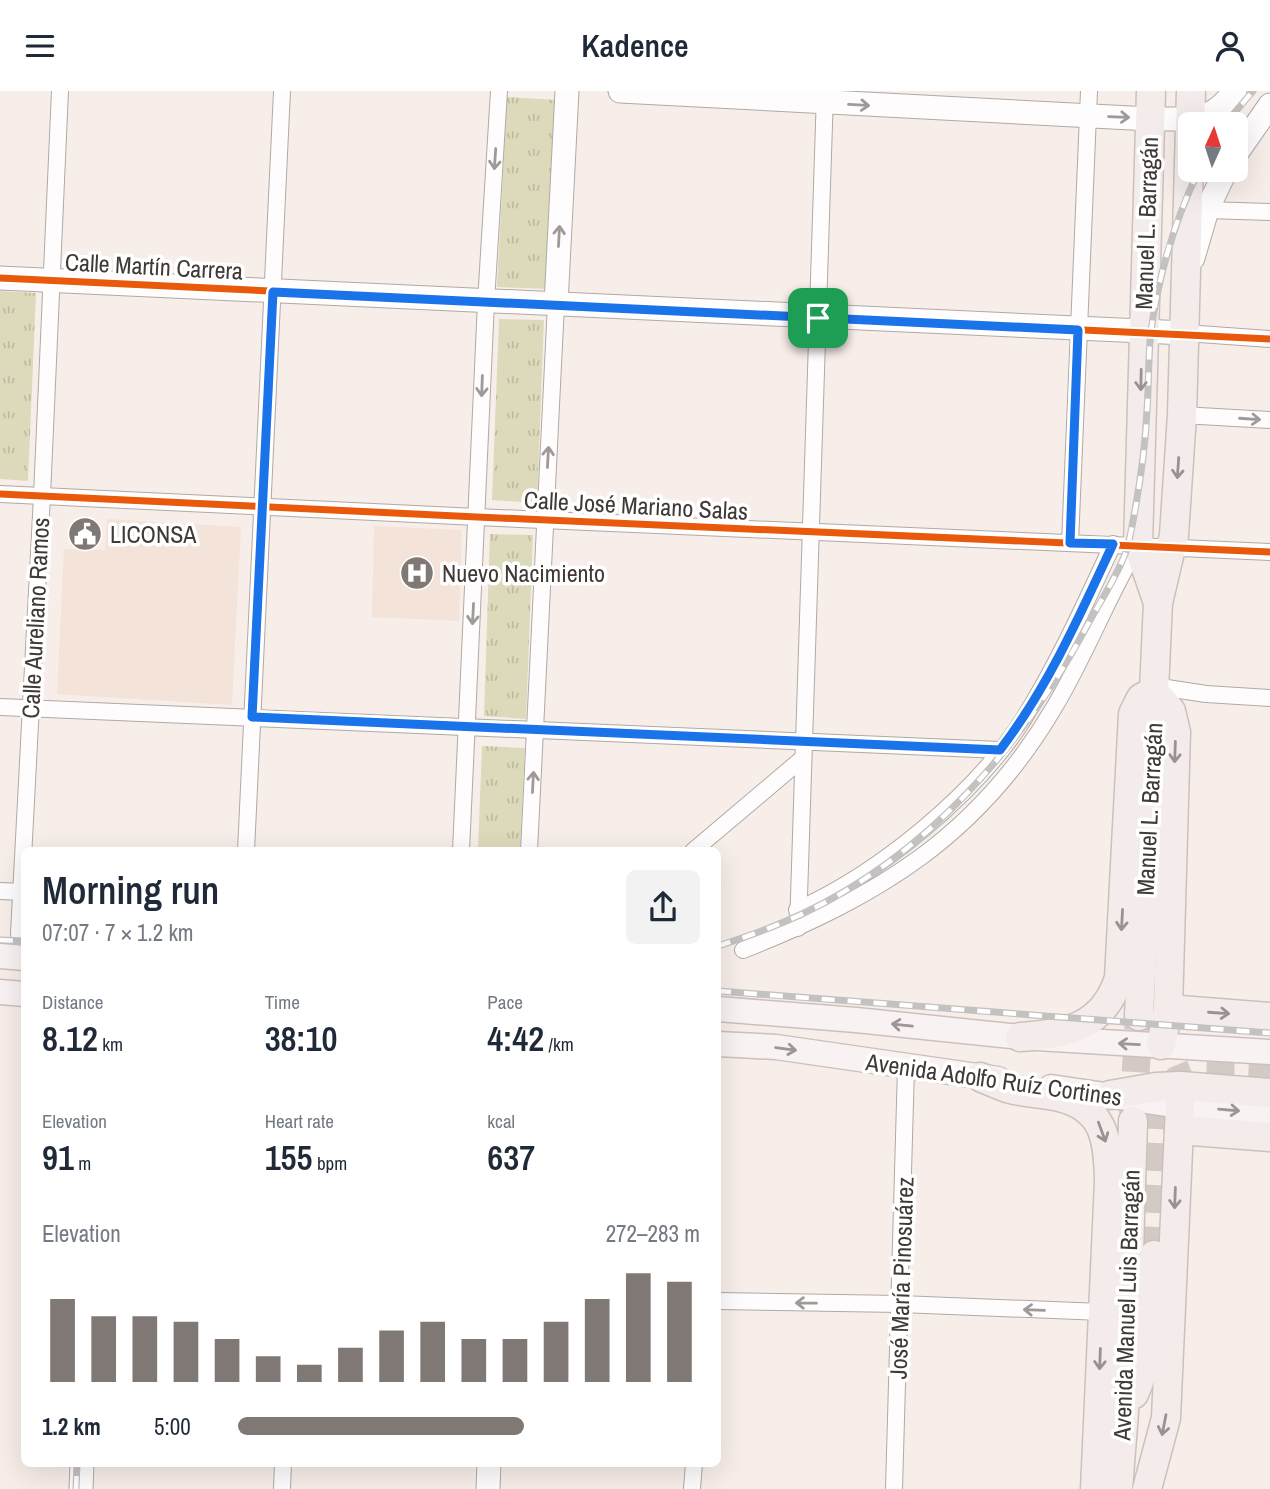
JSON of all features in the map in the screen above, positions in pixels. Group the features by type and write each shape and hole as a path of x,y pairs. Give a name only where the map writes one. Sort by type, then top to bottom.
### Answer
{"highway":[{"name":"Manuel L. Barragán","path":"1151,105 1143,331 1125,545 1158,603"},
{"name":"Manuel L. Barragán","path":"1139,1016 1158,603 1172,547 1182,415 1190,105"},
{"path":"1020,1037 1051,1035 1083,1024 1103,1008 1119,978 1133,714 1141,698 1154,689 1171,711 1175,732 1168,1009 1161,1045"},
{"path":"1168,1009 1270,1017"},
{"path":"980,1077 1009,1089 1061,1097 1079,1104 1097,1119 1107,1147 1109,1169 1095,1489"},
{"path":"1110,1095 1156,1087 1181,1086 1270,1093"},
{"path":"1147,1489 1166,1418 1180,1118 1270,1137"},
{"name":"Avenida Manuel Luis Barragán","path":"1118,1489 1124,1413 1133,1121"},
{"path":"1124,1413 1139,1383 1146,1356 1154,1255"}],"main road":[{"path":"0,956 21,946"},
{"path":"0,992 21,994"},
{"name":"Avenida Adolfo Ruíz Cortines","path":"721,1009 1020,1037 1270,1052"},
{"name":"Avenida Adolfo Ruíz Cortines","path":"721,1044 776,1047 1110,1095 1180,1118 1270,1114"}],"street":[{"name":"Calle Aureliano Ramos","path":"25,847 60,91"},
{"path":"246,847 282,91"},
{"path":"461,847 486,302 499,91"},
{"path":"529,847 567,91"},
{"path":"620,91 825,97 1088,116 1151,105 1190,105 1203,117 1218,111 1235,91"},
{"path":"1070,543 1089,91"},
{"path":"798,928 825,97"},
{"path":"1248,137 1270,105"},
{"path":"1187,277 1207,210 1220,182"},
{"path":"1207,210 1270,212"},
{"name":"Calle Martín Carrera","path":"0,278 1270,339"},
{"path":"1182,415 1270,421"},
{"name":"Calle José Mariano Salas","path":"0,494 1270,552"},
{"path":"797,910 867,871 917,834 961,793 1000,750 1022,722 1125,545"},
{"path":"743,950 850,903 910,866 976,810 1019,762 1076,670 1116,582 1125,545"},
{"path":"1154,689 1270,698"},
{"path":"0,706 1000,750"},
{"path":"698,847 803,758"},
{"path":"0,891 21,892"},
{"name":"José María Pinosuárez","path":"894,1489 906,1067"},
{"path":"721,1301 901,1304 1102,1313"},
{"path":"81,1489 82,1467"},
{"path":"282,1489 283,1467"},
{"path":"488,1489 489,1467"},
{"path":"692,1489 694,1467"}],"shaded area":[{"path":"107,519 241,527 232,705 57,694 64,549 105,550"},
{"name":"Nuevo Nacimiento","path":"374,526 462,530 459,621 372,617"}],"green space":[{"path":"507,97 558,100 550,289 497,287"},
{"path":"0,291 36,293 28,481 0,479"},
{"path":"499,319 544,320 537,503 492,500"},
{"path":"490,534 533,535 526,719 484,716"},
{"path":"482,746 525,748 520,847 478,847"}],"tunnel":[{"path":"1133,1114 1139,1018"},
{"path":"1154,1255 1161,1118 1169,1089 1177,1080 1194,1073 1270,1076"}],"railway":[{"path":"1235,112 1253,91"},
{"path":"721,945 802,914 847,890 930,829 1001,755 1033,714 1061,671 1117,573 1129,541 1145,443 1154,310 1175,229 1194,182"},
{"path":"0,940 21,941"},
{"path":"721,991 1270,1033"},
{"path":"76,1489 77,1467"}],"cycle path":[{"path":"0,278 1270,339"},
{"path":"0,494 1270,552"}],"place":[{"name":"LICONSA","path":"85,534"},
{"name":"Nuevo Nacimiento","path":"417,573"}],"route":[{"path":"273,292 818,318 1078,330 1070,543 1113,544 1052,669 1022,722 1000,750 252,717 273,292"}]}
